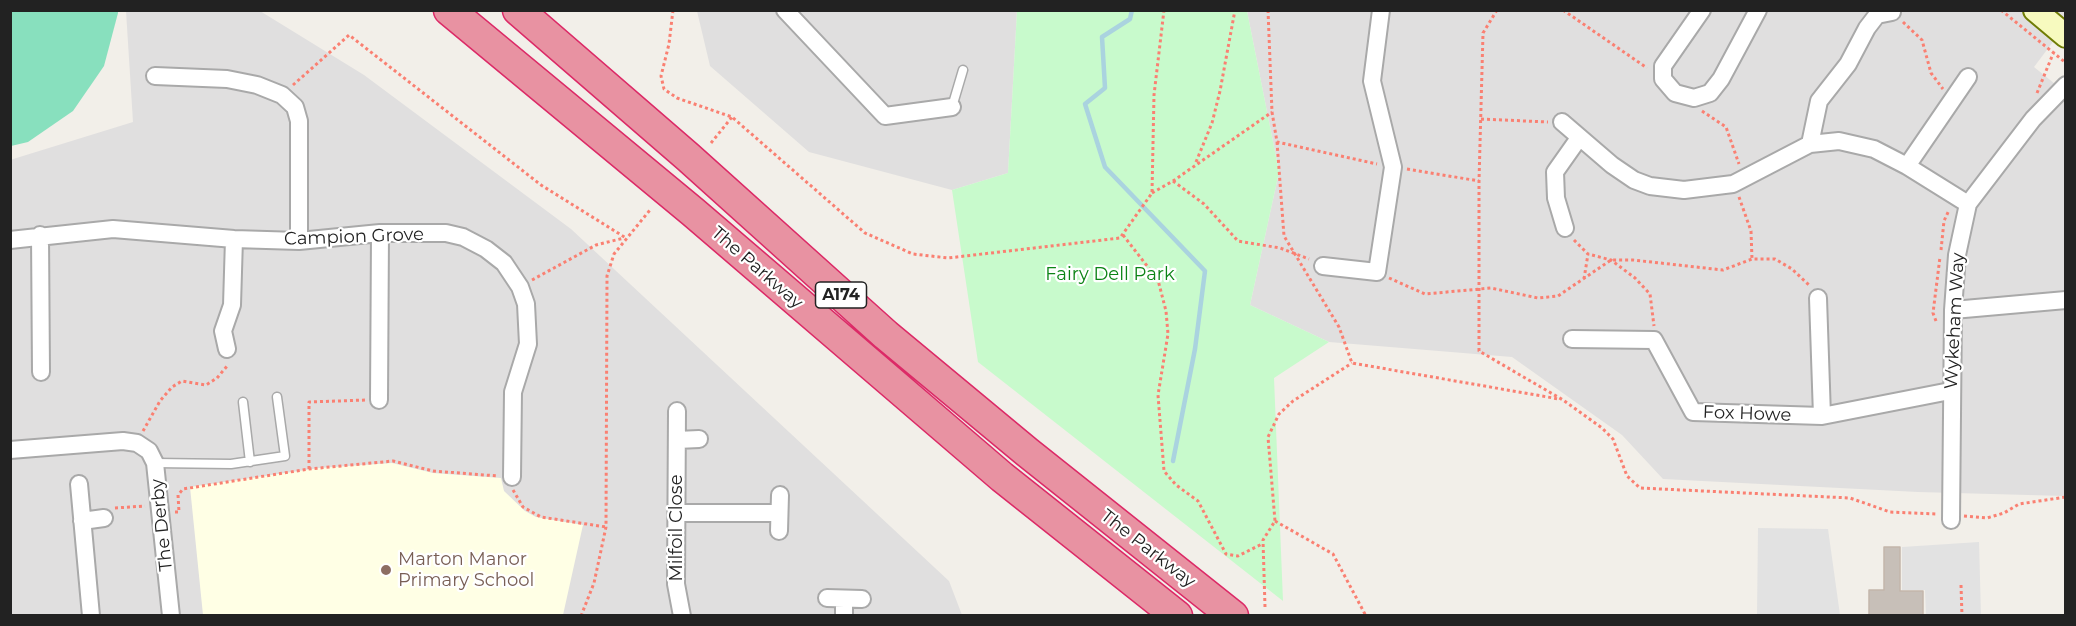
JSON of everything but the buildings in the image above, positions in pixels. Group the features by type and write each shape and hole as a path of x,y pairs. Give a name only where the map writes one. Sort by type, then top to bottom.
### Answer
{"highway":[{"path":"437,10 501,52"},
{"name":"The Parkway","path":"449,10 994,469 1178,615"},
{"name":"The Parkway","path":"518,10 688,157 886,335 1045,467 1233,615"}],"street":[{"path":"785,10 885,116 952,107"},
{"path":"1323,266 1377,272 1393,167 1372,81 1381,10"},
{"path":"1702,10 1663,66 1663,79 1675,93 1694,98 1710,93 1721,79 1758,10"},
{"path":"2035,10 2066,36"},
{"path":"1810,144 1819,101 1848,64 1867,28 1877,15 1892,12"},
{"path":"155,76 227,79 270,88 295,107 299,121 299,241"},
{"path":"1907,166 1939,123 1968,77"},
{"name":"Wykeham Way","path":"1951,518 1950,392 1953,310 1957,255 1968,204 2034,119 2066,86"},
{"path":"1562,122 1634,180 1650,186 1684,190 1738,181 1810,144 1839,141 1874,149 1907,166 1968,204"},
{"path":"1565,228 1556,198 1556,172 1579,138"},
{"name":"Campion Grove","path":"10,240 40,235 113,230 234,239 299,241 380,233 446,233 463,237 486,249 504,263 520,287 526,304 528,344 513,392 512,477"},
{"path":"379,400 380,233"},
{"path":"40,235 41,372"},
{"path":"227,350 223,331 232,305 234,239"},
{"path":"1818,298 1822,416"},
{"path":"1953,310 2066,300"},
{"path":"1572,339 1654,340"},
{"name":"Fox Howe","path":"1654,340 1693,412 1822,416 1950,392"},
{"name":"Milfoil Close","path":"677,411 676,584 682,615"},
{"path":"677,440 699,439"},
{"path":"10,450 123,441 136,443"},
{"name":"The Derby","path":"136,443 149,451 155,463 171,615"},
{"path":"79,484 91,615"},
{"path":"779,531 780,495"},
{"path":"82,521 109,513"},
{"path":"677,513 779,513"},
{"path":"827,598 844,607 862,599"}],"lane":[{"path":"952,107 963,70"},
{"path":"155,463 231,465 285,456 277,397"},
{"path":"243,402 250,462"}],"path":[{"path":"673,10 669,44 661,76 664,89 677,98 732,117 865,232 913,254 948,258 1122,236 1152,193 1173,181 1196,162 1272,112"},
{"path":"1152,193 1154,95 1164,10"},
{"path":"1196,162 1214,112 1235,10"},
{"path":"1268,10 1272,112 1284,236 1340,327 1352,363"},
{"path":"1497,10 1483,33 1479,181 1479,351 1563,400 1613,439 1627,476 1640,488 1850,498 1890,512 1951,518 1987,518 2004,513 2019,504 2066,497"},
{"path":"1563,10 1663,79"},
{"path":"2001,10 2066,63"},
{"path":"1892,12 1922,40 1930,73 1952,100"},
{"path":"282,95 349,35 541,185 626,238"},
{"path":"1675,93 1726,127 1751,231 1752,259"},
{"path":"711,143 732,117"},
{"path":"1480,119 1562,122"},
{"path":"1276,142 1393,167 1479,181"},
{"path":"1173,181 1204,204 1238,241 1293,253"},
{"path":"581,615 594,583 606,527 607,276 614,254 650,210"},
{"path":"1565,228 1588,254 1611,260 1633,260 1723,270 1752,259 1774,259 1792,269 1807,282 1818,298"},
{"path":"1122,236 1158,280 1166,311 1168,334 1158,395 1164,471 1176,485 1198,501 1226,554 1238,556 1262,544"},
{"path":"520,287 596,245 626,238"},
{"path":"1584,279 1588,254"},
{"path":"1377,272 1425,294 1480,291 1491,288 1538,298 1558,296 1611,260"},
{"path":"1611,260 1635,278 1650,294 1654,340"},
{"path":"136,443 160,401 172,387 182,381 206,385 217,378 230,363 227,350"},
{"path":"1265,607 1262,544 1275,521 1268,437 1279,414 1329,376 1352,363 1563,400"},
{"path":"309,469 309,402 379,400"},
{"path":"109,513 147,506 148,513 179,512 178,495 183,489 309,469 393,461 433,471 512,477 513,495 523,507 541,517 606,527"},
{"path":"1275,521 1333,554 1366,615"},
{"path":"1961,585 1962,615"}],"shaded area":[{"path":"126,11 260,11 364,75 571,229 949,581 962,615 11,615 10,160 133,122"},
{"path":"697,11 1017,11 1008,173 952,190 809,152 710,66"},
{"path":"1247,11 2065,11 2065,26 2034,67 2065,92 2065,496 1918,492 1663,479 1622,435 1512,357 1329,342 1250,305 1279,172"},
{"name":"Marton Manor Primary School","path":"392,463 433,473 501,478 504,491 525,511 536,517 583,525 563,615 203,615 190,487 319,468"},
{"path":"1758,528 1828,529 1840,615 1757,615"},
{"path":"1979,542 1981,615 1926,615 1925,590 1902,590 1902,547"}],"green space":[{"path":"11,10 118,10 118,13 104,66 73,111 28,142 11,146"},
{"name":"Fairy Dell Park","path":"1017,11 1247,11 1279,172 1250,305 1329,342 1274,378 1283,601 978,362 952,190 1008,173"}],"waterway":[{"path":"1132,10 1130,19 1102,37 1105,88 1085,104 1105,167 1205,271 1195,349 1173,461"}],"place":[{"name":"Marton Manor Primary School","path":"386,570"}]}
